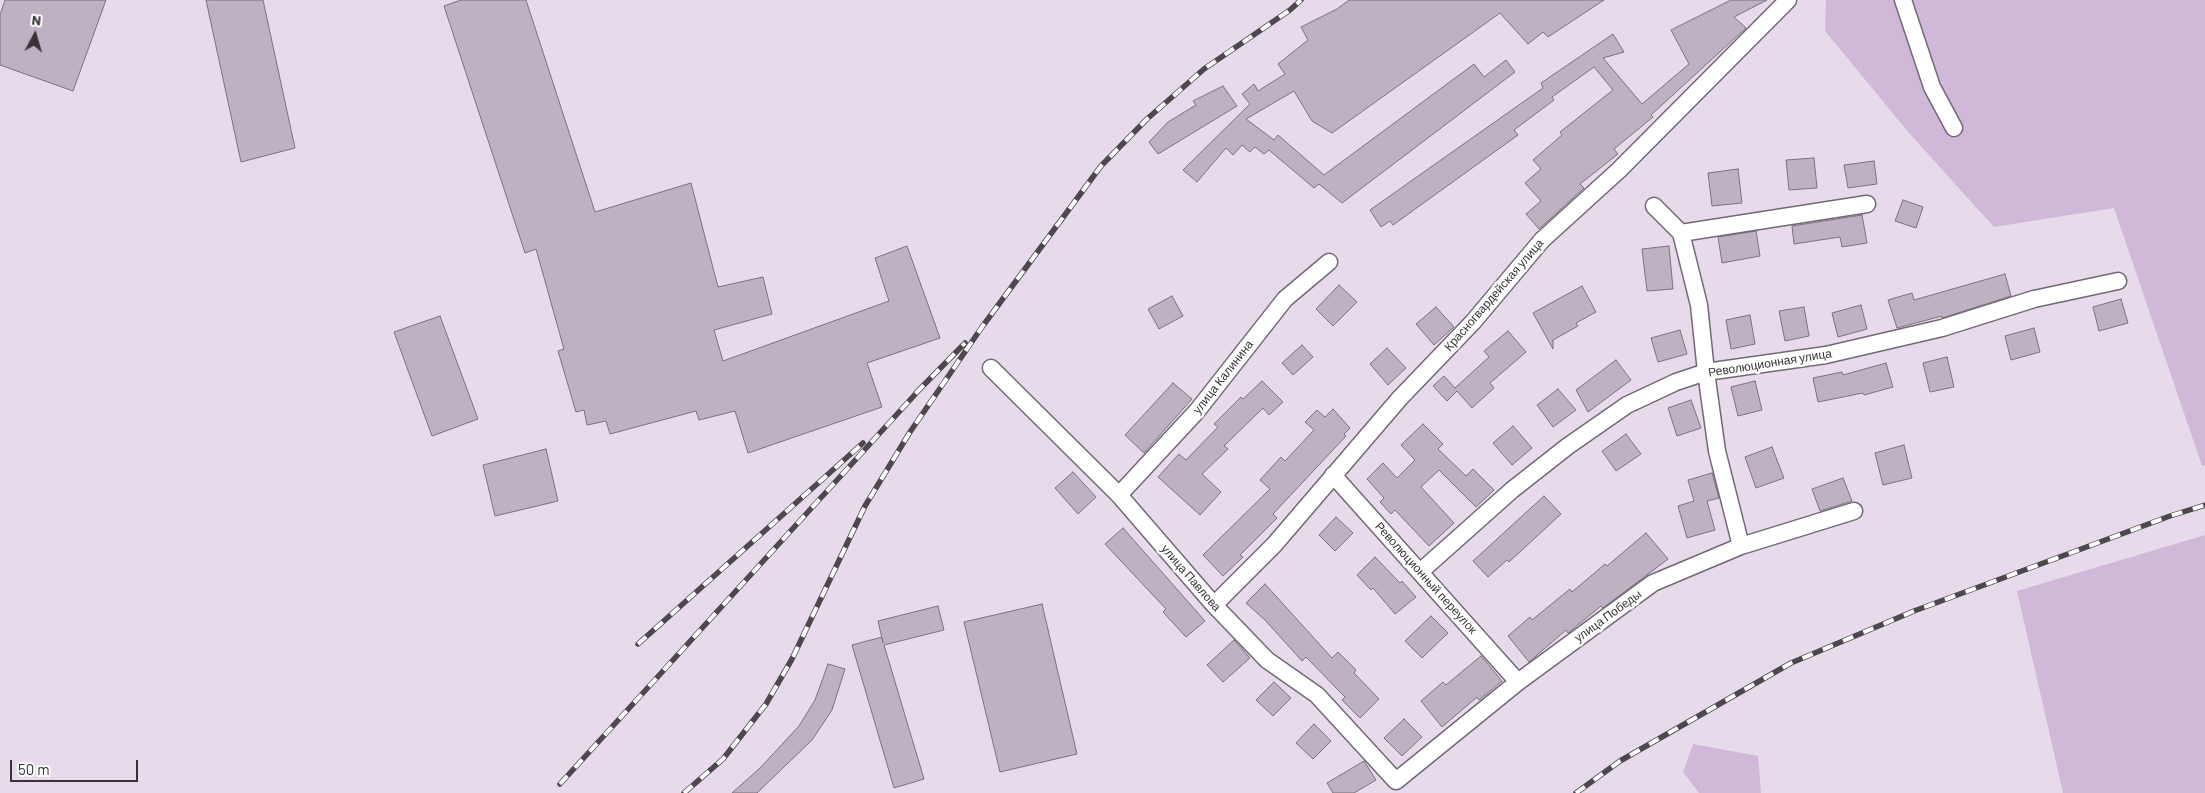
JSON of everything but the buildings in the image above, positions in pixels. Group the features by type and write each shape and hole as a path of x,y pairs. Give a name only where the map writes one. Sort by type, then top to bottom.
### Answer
{"street":[{"name":"Красногвардейская улица","path":"1214,605 1274,545 1333,474 1400,398 1473,322 1542,240 1620,170 1788,0"},
{"path":"1903,0 1932,87 1954,128"},
{"path":"1681,233 1868,204"},
{"path":"1654,206 1681,233 1699,305 1717,450 1741,546"},
{"name":"улица Калинина","path":"1119,495 1197,411 1285,299 1330,262"},
{"name":"Революционная улица","path":"1420,572 1512,490 1568,446 1627,405 1676,382 1706,372 1826,355 1942,328 2034,299 2118,281"},
{"name":"улица Павлова","path":"991,368 1119,495 1214,605 1267,660 1317,695 1396,781"},
{"name":"Революционный переулок","path":"1333,474 1518,682"},
{"name":"улица Победы","path":"1396,781 1518,682 1653,583 1741,546 1854,511"}],"shaded area":[{"path":"1826,0 2205,0 2205,465 2202,466 2114,208 1994,227 1909,133 1825,31"},
{"path":"2205,535 2205,793 2063,793 2017,591"},
{"path":"1693,744 1758,756 1761,793 1699,793 1683,772"}],"railway":[{"path":"684,793 723,759 766,704 792,659 865,506 910,432 982,327 1101,166 1147,119 1204,69 1290,10 1301,0"},
{"path":"916,393 965,343"},
{"path":"560,784 920,389"},
{"path":"638,644 863,443"},
{"path":"1576,793 1620,761 1791,663 1914,611 2170,516 2205,505"}]}
